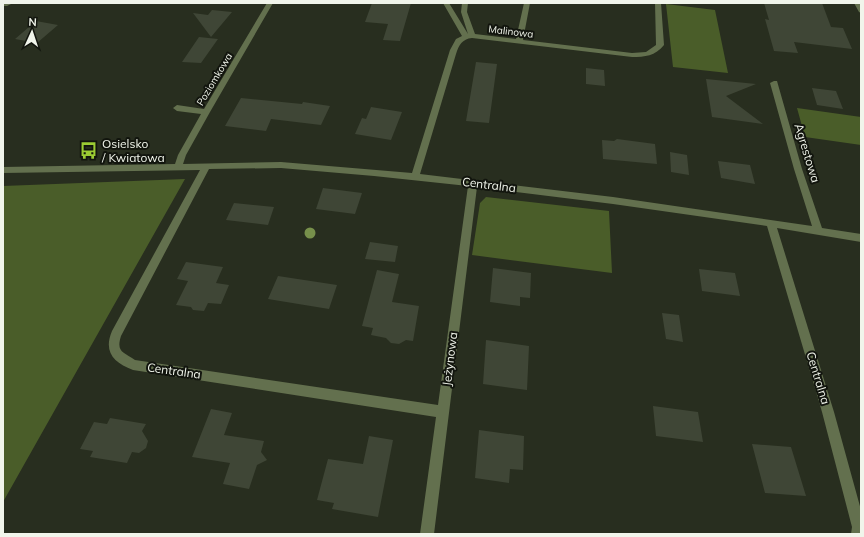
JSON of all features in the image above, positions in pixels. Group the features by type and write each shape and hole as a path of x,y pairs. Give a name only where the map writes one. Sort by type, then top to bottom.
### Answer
{"street":[{"name":"Poziomkowa","path":"178,166 182,155 206,112 270,3"},
{"path":"446,3 469,36"},
{"path":"465,3 464,12 469,36"},
{"path":"519,42 527,3"},
{"name":"Malinowa","path":"469,36 632,56 650,53 656,50 660,45 658,3"},
{"path":"857,3 861,10"},
{"path":"415,176 456,42 459,39 469,36"},
{"name":"Agrestowa","path":"774,83 798,169 818,231"},
{"path":"176,108 206,112"},
{"name":"Centralna","path":"3,170 281,165 415,176 604,199 861,238"},
{"name":"Centralna","path":"206,166 116,335 113,345 116,354 123,360 133,365 443,412"},
{"name":"Jeżynowa","path":"426,534 473,183"},
{"name":"Centralna","path":"771,224 836,443 859,527 858,534"}],"green space":[{"path":"666,4 715,10 728,73 673,67"},
{"path":"797,108 861,117 861,145 805,137"},
{"path":"185,179 3,502 3,186"},
{"path":"486,197 609,211 612,273 472,255 480,203"}],"building":[{"path":"372,3 411,3 400,41 383,40 388,24 365,22"},
{"path":"764,3 822,3 831,27 843,28 852,49 794,42 798,53 774,51 765,19 769,20"},
{"path":"212,10 232,12 211,37 193,13 208,15"},
{"path":"36,21 58,25 37,43 15,39"},
{"path":"199,37 218,39 201,63 182,62"},
{"path":"476,62 497,64 489,123 466,121"},
{"path":"586,68 604,70 605,86 586,84"},
{"path":"706,79 756,84 726,96 763,124 712,117"},
{"path":"812,88 836,91 843,109 817,105"},
{"path":"241,98 302,104 303,102 330,106 321,125 271,119 266,131 225,126"},
{"path":"371,107 402,112 391,140 355,134 362,118 366,119"},
{"path":"617,139 655,144 657,164 603,159 602,140 614,141"},
{"path":"670,152 687,155 689,175 671,172"},
{"path":"718,161 750,165 755,184 721,178"},
{"path":"323,188 362,193 355,214 316,209"},
{"path":"234,203 274,207 268,225 226,220"},
{"path":"370,242 398,246 395,262 365,259"},
{"path":"186,262 223,267 216,283 229,285 221,304 208,303 204,311 193,310 191,307 176,305 188,281 177,279"},
{"path":"493,268 531,273 530,298 520,297 520,306 490,302"},
{"path":"699,269 735,273 740,296 702,291"},
{"path":"377,270 399,274 392,302 419,306 413,341 406,340 399,344 391,343 386,338 371,335 373,328 362,326"},
{"path":"278,276 337,285 329,309 268,299"},
{"path":"662,313 679,315 683,342 666,339"},
{"path":"486,340 529,346 527,390 483,384"},
{"path":"653,406 698,412 703,442 656,436"},
{"path":"211,409 232,413 224,435 264,441 261,452 267,460 257,465 249,489 223,484 230,463 192,457"},
{"path":"110,418 146,424 142,431 148,441 146,448 139,453 132,452 127,463 90,457 93,451 80,449 94,422 107,424"},
{"path":"479,430 524,436 523,470 510,469 509,483 475,478"},
{"path":"369,436 393,440 378,517 332,509 334,503 317,500 328,459 363,464"},
{"path":"752,444 791,447 806,496 765,493"}],"place":[{"name":"Osielsko / Kwiatowa","path":"89,151"}]}
